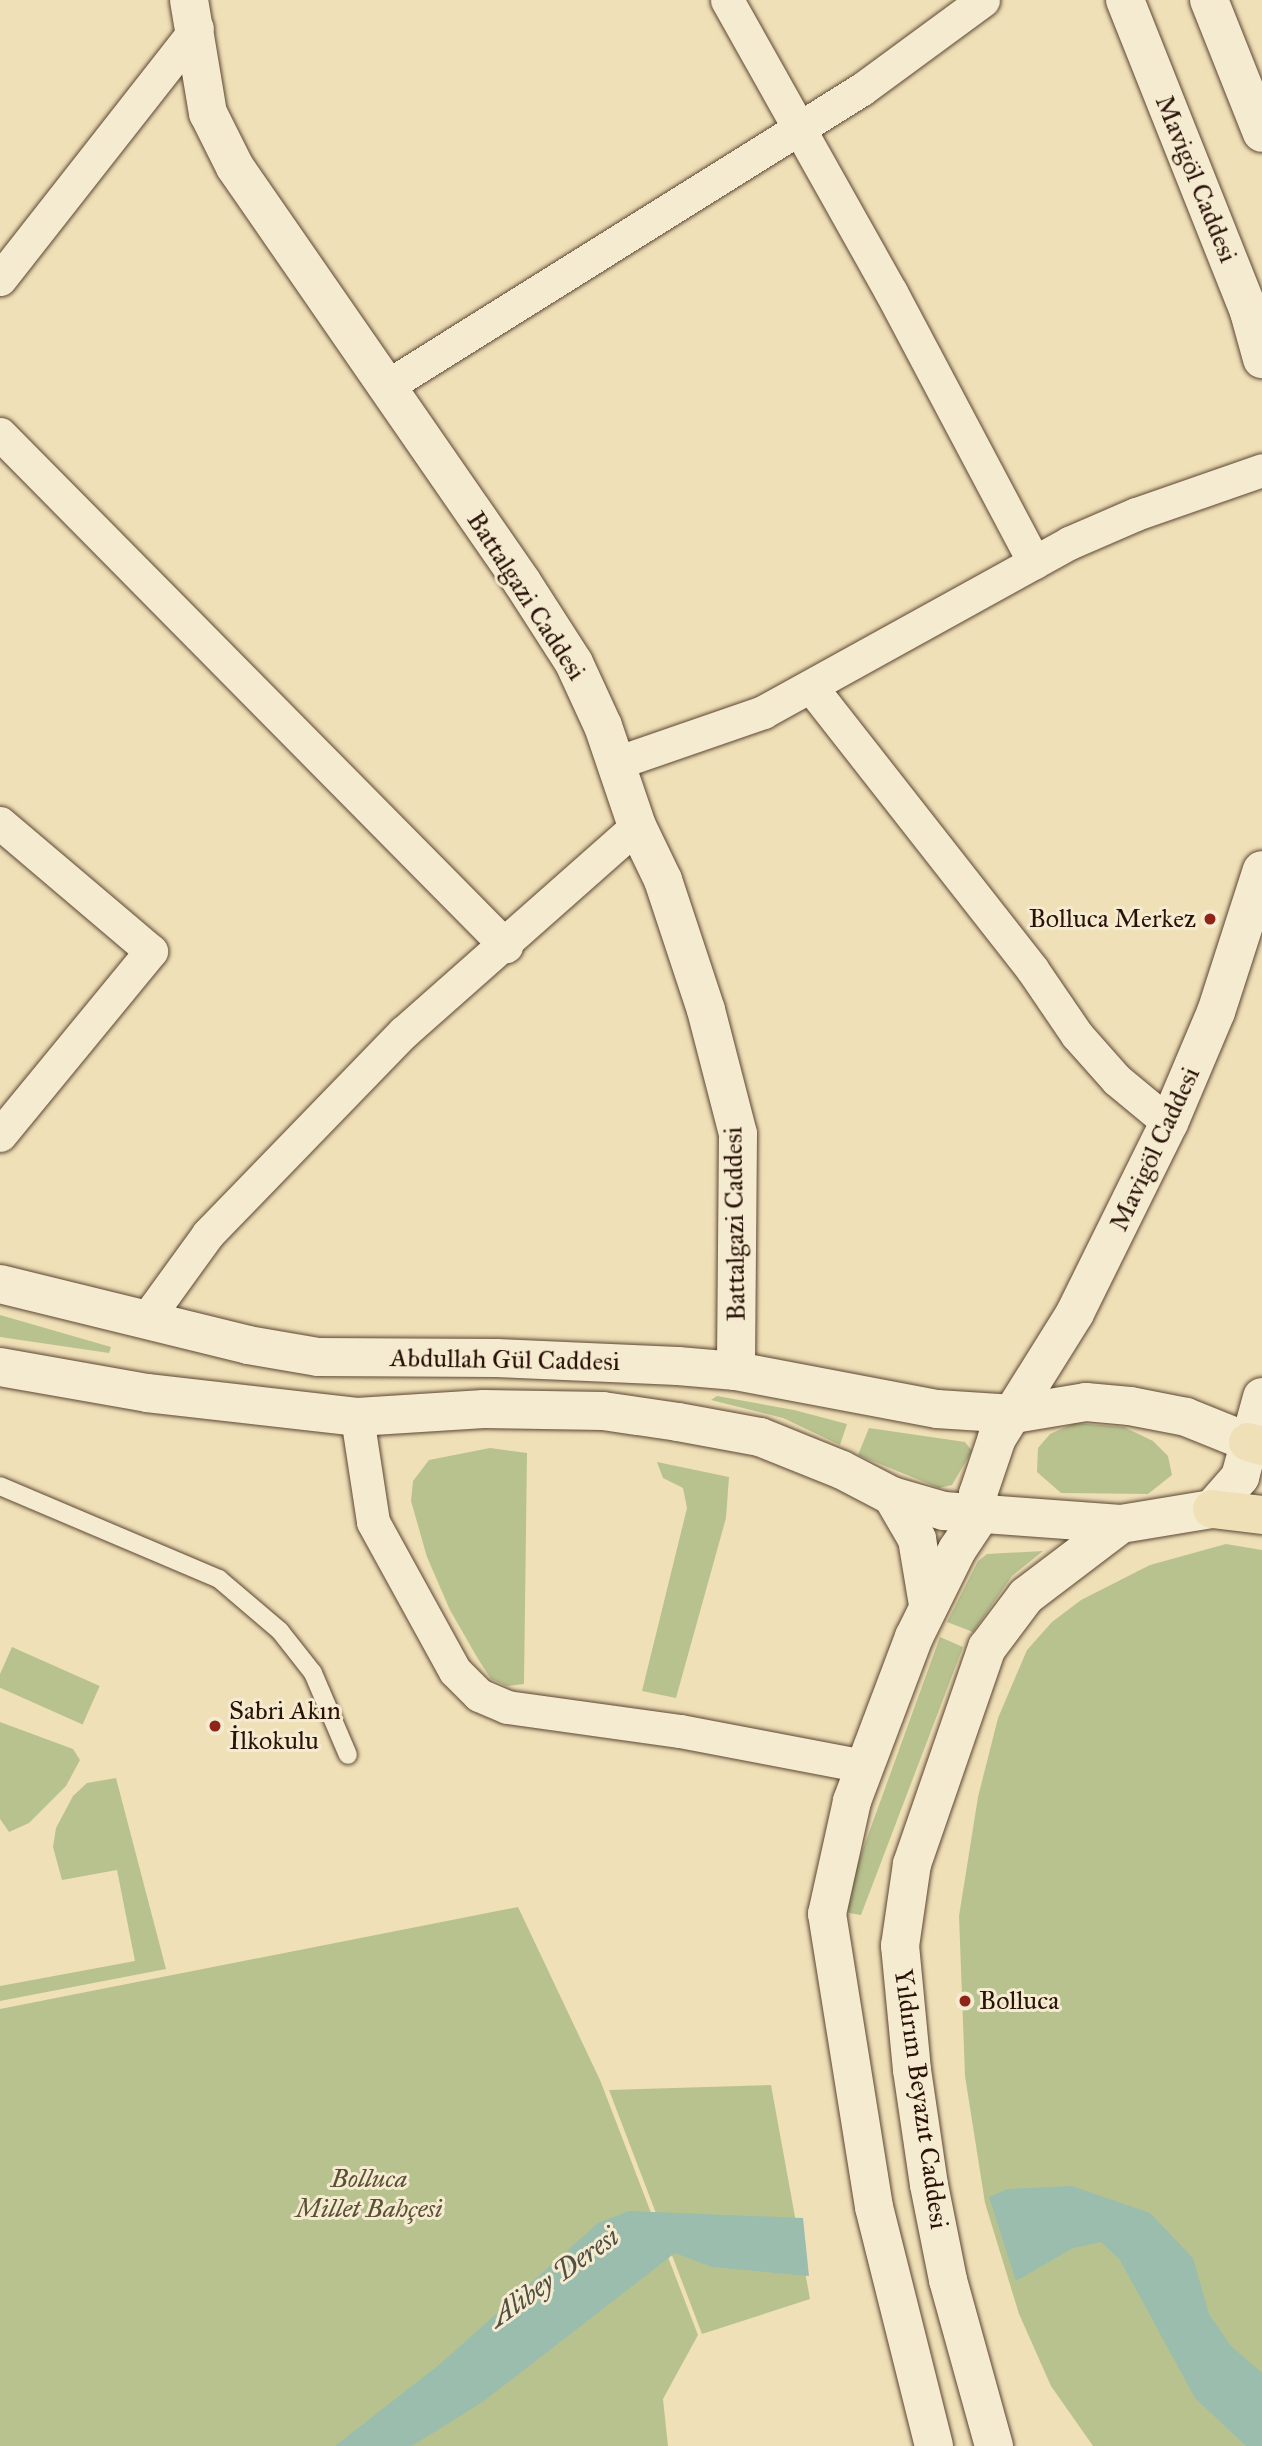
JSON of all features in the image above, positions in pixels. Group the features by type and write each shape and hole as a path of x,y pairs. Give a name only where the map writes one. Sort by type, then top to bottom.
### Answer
{"main road":[{"name":"Mavigöl Caddesi","path":"1125,0 1249,312 1262,359"},
{"path":"1209,0 1262,133"},
{"name":"Battalgazi Caddesi","path":"193,14 208,113 235,167 574,663 616,763 637,826 663,880 702,997 738,1134 736,1371"},
{"name":"Mavigöl Caddesi","path":"981,1514 978,1494 997,1438 1075,1313 1170,1123 1234,965 1262,870"},
{"name":"Abdullah Gül Caddesi","path":"0,1284 145,1321 318,1357 548,1359 736,1371 937,1409 1014,1413 1086,1402 1130,1406 1186,1417 1255,1444"},
{"name":"Abdullah Gül Caddesi","path":"0,1367 147,1393 357,1417 545,1410 603,1411 760,1437 842,1470 892,1496 944,1511 1121,1524"},
{"path":"1212,1509 1241,1477 1255,1444 1262,1397"},
{"path":"892,1496 917,1539 928,1605"},
{"path":"1121,1524 1212,1509 1262,1515"},
{"path":"934,2446 874,2207 827,1914 864,1766 928,1605 981,1514"},
{"name":"Yıldırım Beyazıt Caddesi","path":"994,2446 948,2280 929,2185 912,2070 900,1946 912,1864 987,1648 1026,1596 1121,1524"}],"street":[{"path":"727,0 1034,562"},
{"path":"387,386 862,89 983,0"},
{"path":"0,279 193,14"},
{"path":"0,434 506,946"},
{"path":"616,763 763,712 1034,562 1136,514 1262,470"},
{"path":"811,687 1032,969 1077,1035 1117,1080 1170,1123"},
{"path":"145,1321 208,1234 404,1032 506,946 637,826"},
{"path":"0,1135 151,951 4,835"},
{"path":"357,1417 373,1522 455,1671 479,1695 507,1707 544,1714 680,1731 864,1766"}],"lane":[{"path":"0,1486 219,1579 279,1631 313,1673 348,1755"}],"green space":[{"path":"0,1315 111,1347 109,1353 0,1337"},
{"path":"717,1396 794,1410 847,1424 840,1445 783,1418 711,1400"},
{"path":"1075,1423 1124,1427 1153,1441 1168,1456 1172,1475 1148,1494 1061,1493 1037,1472 1038,1448 1050,1434"},
{"path":"869,1428 965,1442 972,1451 952,1485 939,1488 858,1455"},
{"path":"490,1448 527,1453 524,1684 507,1686 491,1679 450,1610 427,1557 411,1501 413,1481 429,1460"},
{"path":"657,1462 729,1477 726,1518 676,1698 642,1691 687,1508 683,1488 663,1478"},
{"path":"1226,1544 1262,1550 1262,2446 1093,2446 1051,2386 1019,2314 985,2203 965,2076 959,1916 978,1797 998,1718 1027,1650 1052,1622 1081,1600 1150,1565"},
{"path":"1043,1551 1012,1576 973,1632 947,1622 978,1561 987,1554"},
{"path":"940,1637 963,1647 861,1915 849,1913 845,1904 855,1871"},
{"path":"12,1647 100,1686 83,1724 0,1688 0,1674"},
{"path":"0,1722 73,1749 80,1760 66,1786 29,1823 9,1832 0,1819"},
{"path":"116,1778 166,1969 0,2001 0,1986 135,1961 117,1870 62,1880 53,1847 56,1828 73,1796 87,1783"},
{"name":"Bolluca Millet Bahçesi","path":"518,1907 600,2080 698,2335 663,2399 668,2446 0,2446 0,2009"},
{"path":"771,2085 810,2299 702,2334 609,2090"}],"water":[{"path":"1072,2186 1150,2213 1193,2258 1209,2314 1231,2346 1262,2373 1262,2446 1246,2446 1195,2398 1120,2260 1101,2242 1073,2248 1016,2281 989,2197 1007,2189"},
{"name":"Alibey Deresi","path":"629,2211 803,2218 809,2276 712,2267 675,2253 484,2401 412,2446 335,2446 440,2364 598,2223"}],"place":[{"name":"Bolluca Merkez","path":"1210,919"},
{"name":"Sabri Akın İlkokulu","path":"215,1726"},
{"name":"Bolluca","path":"965,2001"}]}
